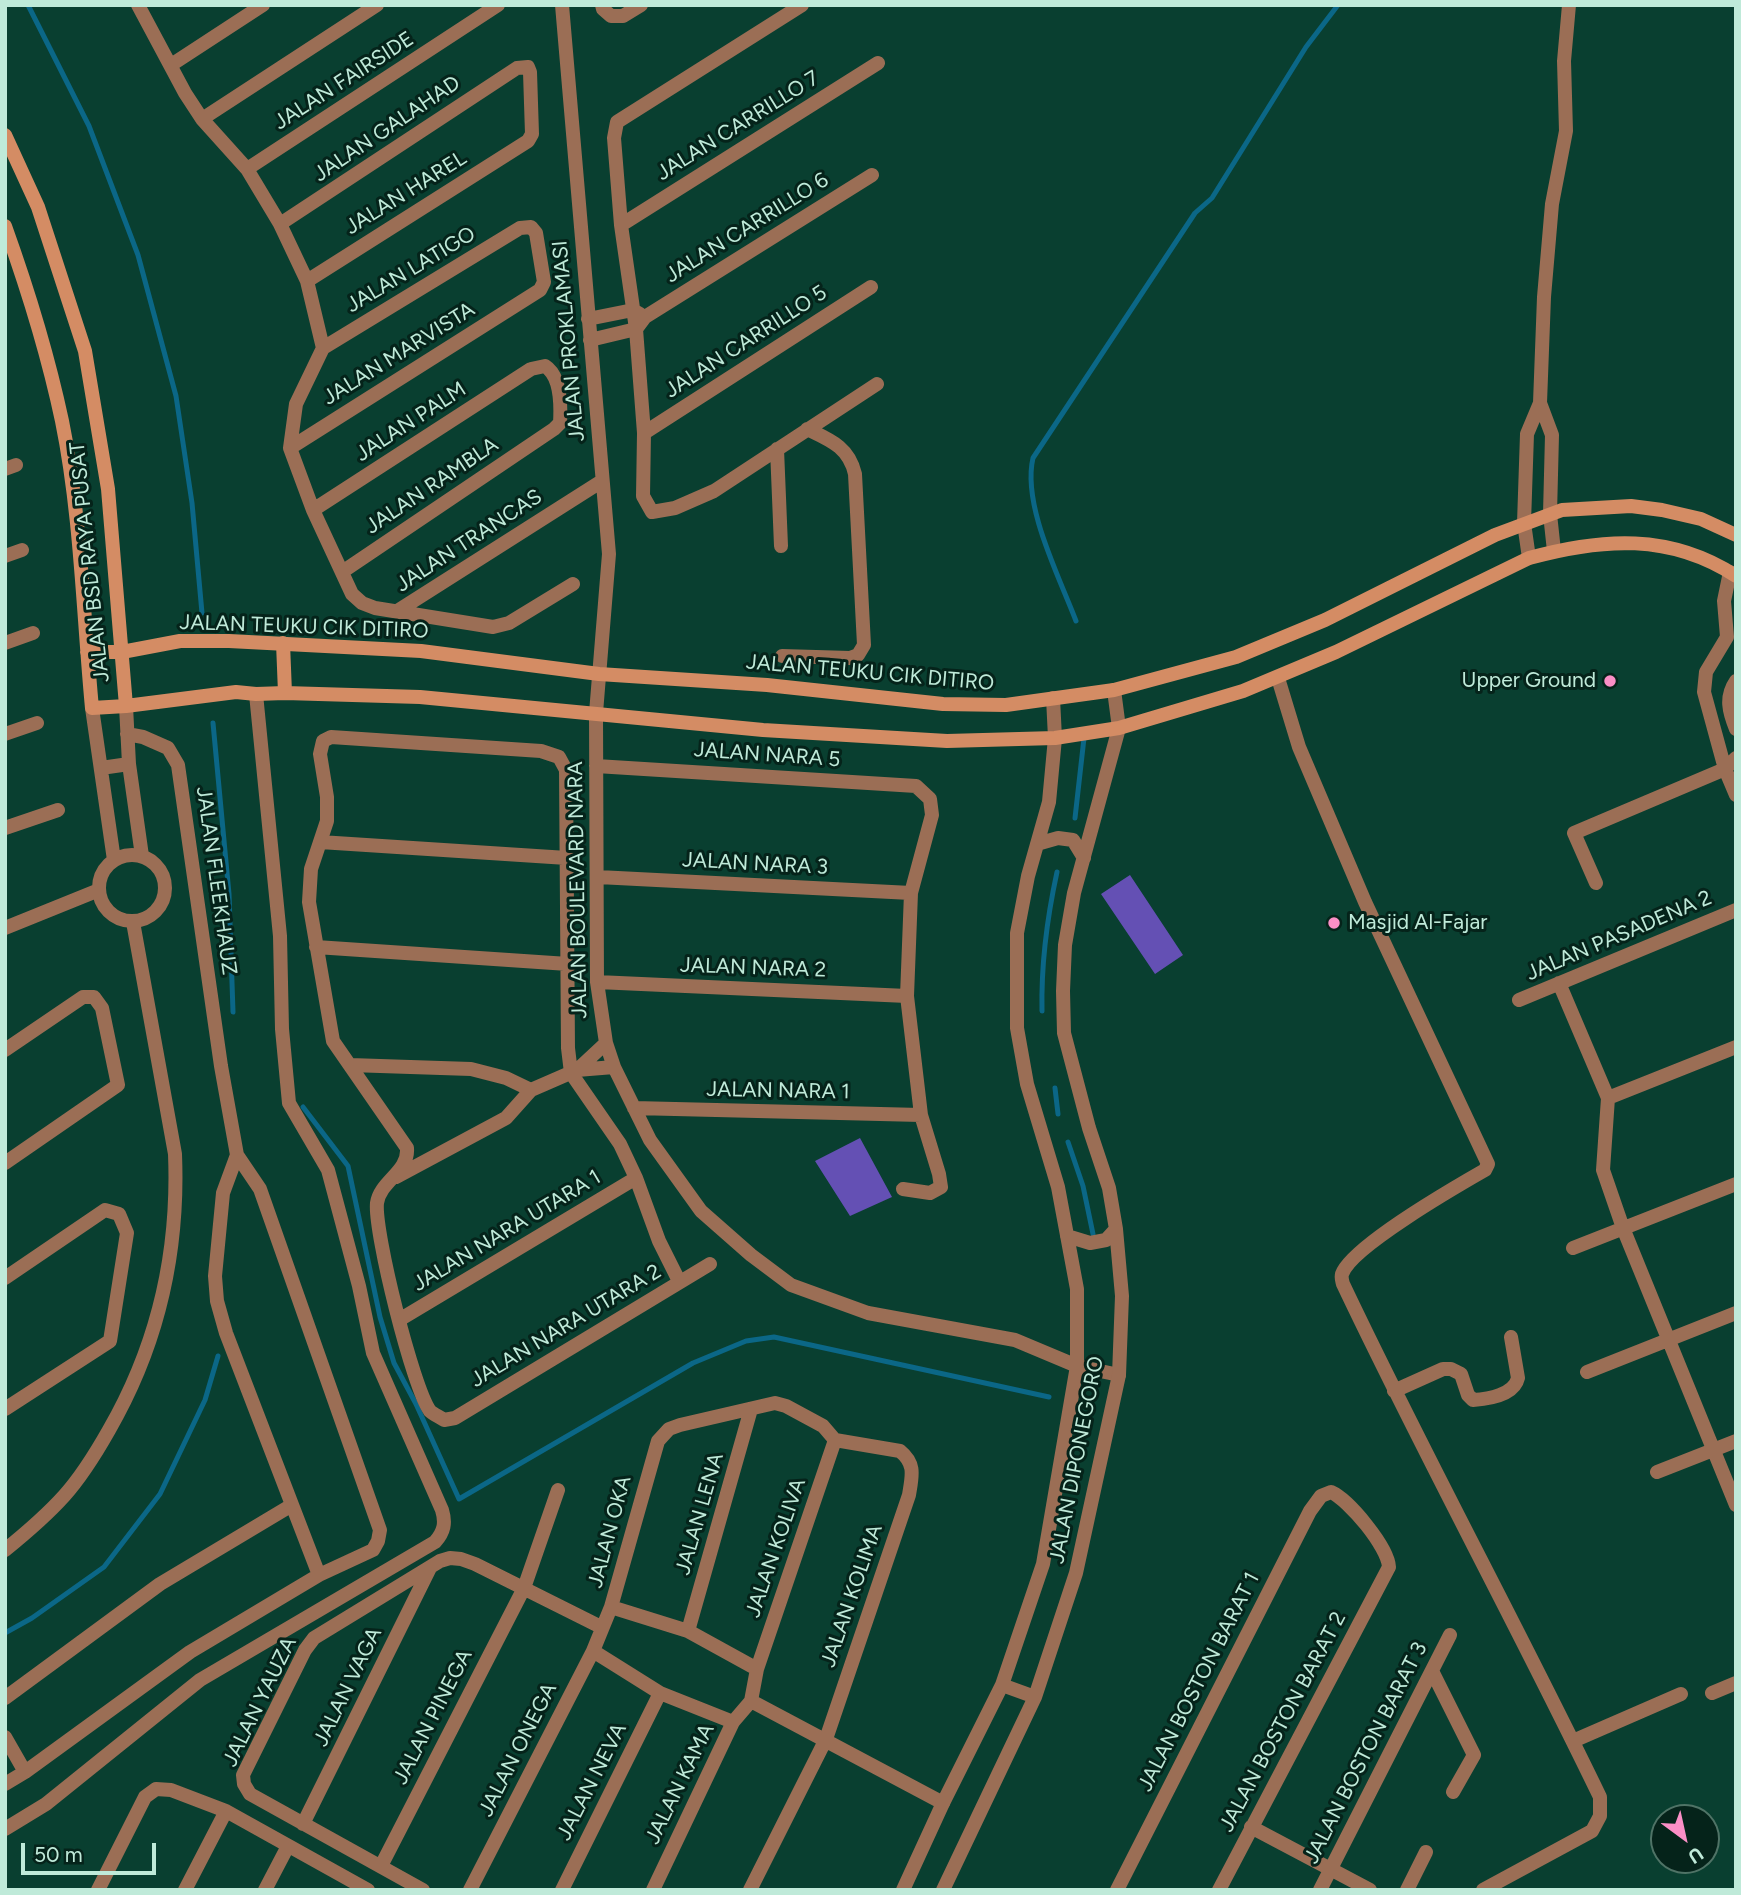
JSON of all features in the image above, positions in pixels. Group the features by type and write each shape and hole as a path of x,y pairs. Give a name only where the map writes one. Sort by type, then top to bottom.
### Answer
{"main road":[{"name":"JALAN BSD RAYA PUSAT","path":"5,135 38,207 85,351 108,489 126,706"},
{"name":"JALAN BSD RAYA PUSAT","path":"5,226 47,354 62,423 72,484 92,708"},
{"name":"JALAN TEUKU CIK DITIRO","path":"87,652 122,652 180,641 421,650 599,674 767,685 943,704 1006,705 1114,690 1236,657 1325,620 1495,534 1562,510 1631,506 1701,519 1736,535"},
{"path":"92,708 236,692 420,697 763,730 947,741 1055,738 1119,728 1196,707 1278,678 1529,558 1554,551 1601,543 1633,542 1668,547 1701,558 1733,574"},
{"path":"283,643 285,693"}],"street":[{"path":"138,5 202,119 247,169 280,225 307,281 323,348 296,404 290,448 313,510 352,594 362,603 375,608 493,627 509,623 573,584"},
{"path":"171,65 263,5"},
{"path":"202,119 377,5"},
{"name":"JALAN FAIRSIDE","path":"247,169 498,5"},
{"name":"JALAN PROKLAMASI","path":"562,5 609,554 599,674"},
{"path":"603,5 603,9 611,16 623,16 640,5"},
{"path":"803,5 617,122 614,138 621,225 638,319 644,433 643,496 652,512 663,512 714,491 877,384"},
{"path":"1529,558 1524,523 1527,434 1540,403 1544,298 1552,204 1566,131 1564,61 1569,5"},
{"name":"JALAN CARRILLO 7","path":"621,225 878,63"},
{"name":"JALAN HAREL","path":"307,281 528,141 532,134 530,72 528,67 517,68"},
{"name":"JALAN GALAHAD","path":"280,225 517,68"},
{"name":"JALAN CARRILLO 6","path":"638,319 872,175"},
{"name":"JALAN MARVISTA","path":"290,448 540,290 544,276 536,233 531,227 520,229"},
{"name":"JALAN LATIGO","path":"323,348 520,229"},
{"name":"JALAN CARRILLO 5","path":"644,433 871,287"},
{"path":"588,318 638,319"},
{"path":"590,340 638,319"},
{"name":"JALAN RAMBLA","path":"342,572 560,423 556,378 552,370 545,366 531,369"},
{"name":"JALAN PALM","path":"313,510 531,369"},
{"path":"1540,403 1552,435 1550,514 1554,551"},
{"path":"782,656 850,658 858,655 864,645 855,474 846,451 838,444 807,429"},
{"path":"777,449 781,546"},
{"name":"JALAN TRANCAS","path":"400,610 602,481"},
{"path":"5,556 22,550"},
{"path":"1733,574 1724,601 1732,640 1706,672 1704,692 1736,794"},
{"path":"5,643 33,633"},
{"name":"JALAN BOULEVARD NARA","path":"599,674 596,713 597,982 606,1043 614,1067 650,1140 701,1211 751,1255 791,1285 868,1313 1015,1340 1077,1366 1119,1375"},
{"path":"1278,678 1299,747 1365,902 1488,1164 1485,1170 1374,1240 1347,1265 1342,1273 1342,1284 1600,1797 1600,1816 1592,1831 1483,1890"},
{"path":"1736,681 1731,689 1728,710 1736,729"},
{"name":"JALAN DIPONEGORO","path":"943,1890 1035,1697 1076,1573 1119,1375 1122,1296 1116,1229 1109,1188 1089,1128 1064,1033 1065,945 1074,893 1119,728 1114,690"},
{"path":"5,1829 46,1804 200,1680 435,1542 444,1528 442,1510 373,1353 359,1286 328,1170 289,1103 282,1029 280,936 256,694"},
{"name":"JALAN DIPONEGORO","path":"904,1890 943,1802 1002,1685 1043,1564 1077,1366 1077,1289 1058,1187 1027,1084 1017,1028 1017,933 1028,876 1049,802 1055,738 1053,698"},
{"path":"126,706 129,764 142,856"},
{"path":"92,708 114,860"},
{"path":"5,734 37,723"},
{"name":"JALAN FLEEKHAUZ","path":"127,734 168,748 178,765 221,1066 237,1155"},
{"path":"399,1320 377,1208 382,1190 406,1160 407,1148 333,1041 309,902 311,869 327,821 327,797 320,754 323,741 331,737 541,751 559,757 566,770 568,1048 574,1071 620,1144 636,1178 659,1241 679,1281"},
{"path":"1596,883 1574,833 1726,769 1736,758"},
{"path":"101,768 129,764"},
{"name":"JALAN NARA 5","path":"596,766 916,786 930,799 932,815 911,893"},
{"path":"5,828 58,810"},
{"path":"1037,844 1058,838 1073,841 1084,858"},
{"path":"320,842 567,858"},
{"path":"127,855 142,856 159,868 166,887 160,907 152,914 133,922 113,915 100,895 104,870 114,860 127,855"},
{"name":"JALAN NARA 3","path":"598,877 911,893"},
{"path":"902,1189 930,1193 941,1187 921,1115 907,996 911,893"},
{"path":"5,928 100,895"},
{"name":"JALAN PASADENA 2","path":"1519,1000 1736,910"},
{"path":"5,1550 37,1524 66,1494 88,1464 123,1405 154,1329 166,1285 174,1233 175,1154 133,922"},
{"path":"316,947 568,964"},
{"name":"JALAN NARA 2","path":"597,982 907,996"},
{"path":"1559,983 1608,1098 1603,1170 1623,1228 1736,1505"},
{"path":"5,1050 83,997 94,997 102,1008 118,1085 5,1163"},
{"path":"394,1178 506,1118 531,1090 574,1071 606,1043"},
{"path":"1608,1098 1736,1047"},
{"path":"351,1065 489,1072 531,1090"},
{"path":"574,1071 614,1067"},
{"name":"JALAN NARA 1","path":"634,1108 921,1115"},
{"path":"237,1155 223,1193 215,1276 217,1301 226,1333 319,1575"},
{"path":"5,1784 190,1652 319,1575 373,1549 378,1541 380,1530 260,1189 237,1155"},
{"name":"JALAN NARA UTARA 1","path":"399,1320 636,1178"},
{"path":"1573,1248 1736,1184"},
{"path":"5,1278 105,1210 119,1214 127,1233 110,1340 5,1409"},
{"path":"1067,1236 1090,1243 1106,1241 1116,1229"},
{"name":"JALAN NARA UTARA 2","path":"399,1320 414,1372 431,1412 444,1420 455,1418 710,1264"},
{"path":"1587,1372 1736,1313"},
{"path":"1394,1391 1443,1369 1451,1369 1461,1374 1472,1400 1509,1392 1517,1384 1518,1378 1511,1337"},
{"path":"751,1409 775,1403 786,1406 823,1426 835,1440"},
{"name":"JALAN OKA","path":"601,1627 611,1606 656,1447 669,1429 751,1409"},
{"name":"JALAN LENA","path":"688,1631 751,1409"},
{"name":"JALAN KOLIMA","path":"750,1890 826,1739 909,1495 912,1465 900,1451 835,1440"},
{"name":"JALAN KOLIVA","path":"751,1701 757,1669 835,1440"},
{"path":"1657,1472 1736,1441"},
{"name":"JALAN PINEGA","path":"381,1866 524,1588 558,1490"},
{"name":"JALAN BOSTON BARAT 1","path":"1117,1890 1310,1511 1321,1496 1331,1492 1338,1495 1376,1540 1389,1562 1385,1575"},
{"path":"5,1698 160,1584 292,1505"},
{"path":"430,1568 450,1558 461,1559 601,1627"},
{"name":"JALAN YAUZA","path":"303,1824 250,1794 243,1784 243,1775 305,1650 314,1639 430,1568"},
{"name":"JALAN VAGA","path":"303,1824 430,1568"},
{"name":"JALAN BOSTON BARAT 2","path":"1219,1890 1385,1575"},
{"path":"611,1606 688,1631 757,1669"},
{"name":"JALAN ONEGA","path":"470,1890 593,1651 601,1627"},
{"name":"JALAN BOSTON BARAT 3","path":"1320,1890 1450,1635"},
{"path":"593,1651 660,1693 733,1722"},
{"path":"1432,1671 1474,1755 1453,1792"},
{"path":"1712,1693 1736,1683"},
{"path":"1002,1685 1035,1697"},
{"name":"JALAN NEVA","path":"562,1890 660,1693"},
{"path":"1573,1741 1681,1694"},
{"path":"751,1701 943,1802"},
{"name":"JALAN KAMA","path":"653,1890 733,1722 751,1701"},
{"path":"5,1737 25,1772"},
{"path":"98,1890 145,1797 156,1788 172,1790 226,1811 359,1888"},
{"path":"185,1890 226,1811"},
{"path":"303,1824 423,1890"},
{"path":"1251,1827 1370,1890"},
{"path":"265,1890 288,1846"},
{"path":"1407,1890 1426,1852"}],"shaded area":[{"path":"1130,875 1183,955 1155,974 1101,894"},
{"path":"860,1138 892,1197 850,1216 815,1161"}],"waterway":[{"path":"28,5 89,126 138,255 176,396 192,503 202,613"},
{"path":"1076,621 1037,518 1031,477 1033,458 1195,213 1212,198 1306,47 1338,5"},
{"path":"213,723 229,894 233,1012"},
{"path":"1075,818 1084,738"},
{"path":"1042,1011 1045,941 1057,872"},
{"path":"1055,1088 1058,1114"},
{"path":"303,1107 348,1166 380,1317 394,1363 416,1404 459,1499 693,1363 746,1341 774,1337 1049,1397"},
{"path":"1068,1142 1083,1186 1093,1234"},
{"path":"5,1633 32,1618 104,1567 160,1494 205,1400 218,1356"}],"place":[{"name":"Upper Ground","path":"1610,681"},
{"name":"Masjid Al-Fajar","path":"1334,923"}]}
